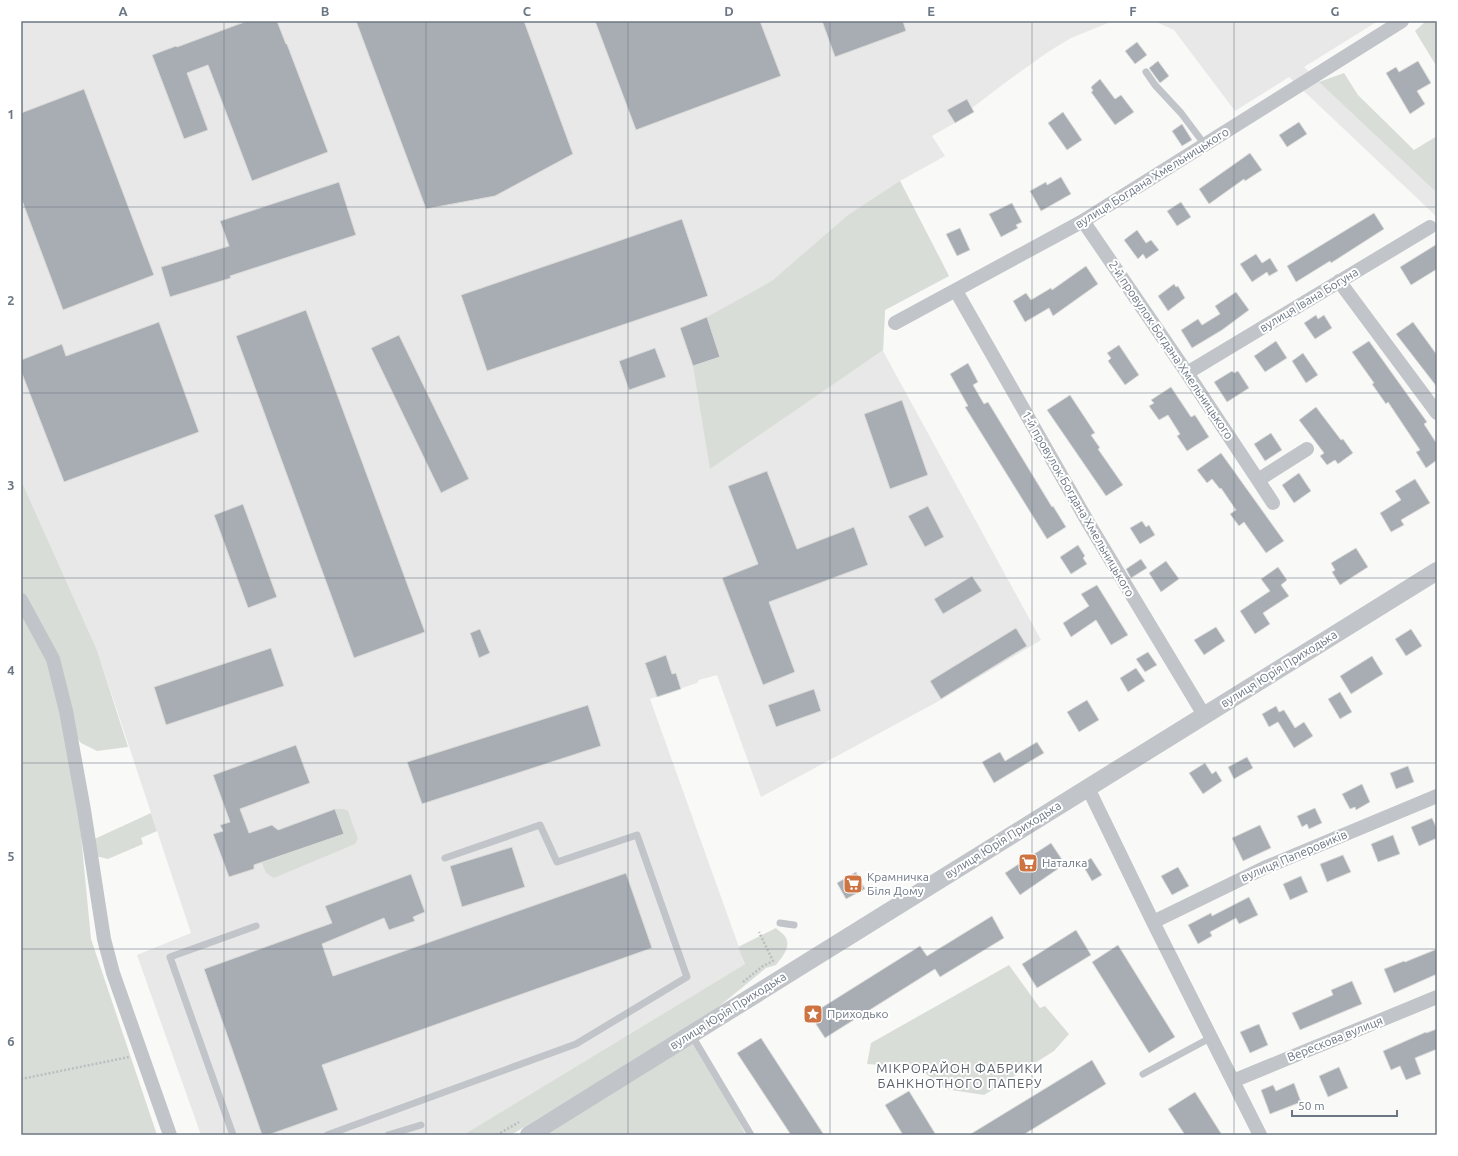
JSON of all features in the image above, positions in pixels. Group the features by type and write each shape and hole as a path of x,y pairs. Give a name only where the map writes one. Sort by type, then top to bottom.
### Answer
{"street":[{"name":"вулиця Богдана Хмельницького","path":"895,323 1083,221 1402,21"},
{"name":"2-й провулок Богдана Хмельницького","path":"1083,221 1188,373 1273,503"},
{"name":"вулиця Івана Богуна","path":"1188,373 1430,227"},
{"path":"1339,281 1437,413"},
{"name":"1-й провулок Богдана Хмельницького","path":"956,291 1089,524 1204,715"},
{"path":"1258,480 1307,450"},
{"name":"вулиця Юрія Приходька","path":"529,1135 1437,571"},
{"path":"21,600 53,659 69,726 104,939 113,974 170,1135"},
{"path":"1088,788 1153,922 1260,1135"},
{"name":"вулиця Паперовиків","path":"1153,922 1264,868 1437,796"},
{"name":"Верескова вулиця","path":"1233,1081 1437,997"}],"lane":[{"path":"1146,72 1155,85 1181,113 1204,145"},
{"path":"327,1135 576,1044 687,977 637,835 557,862 540,825 446,858"},
{"path":"780,923 794,925"},
{"path":"233,1135 170,957 256,926"},
{"path":"691,1034 751,1135"},
{"path":"1144,1074 1212,1037"},
{"path":"388,1135 421,1125"}],"path":[{"path":"21,1079 142,1054"}],"shaded area":[{"path":"21,21 1113,21 1071,38 1048,52 972,108 974,112 932,136 945,156 900,181 949,276 885,310 883,351 1041,640 937,702 761,797 717,675 699,680 697,683 650,699 745,964 463,1135 201,1135 137,955 191,933 97,650 21,480"},
{"path":"1154,21 1378,21 1304,67 1437,193 1437,217 1289,77 1235,111 1174,30"},
{"path":"1426,21 1434,21 1437,26 1437,67 1415,31"},
{"path":"1344,73 1358,95 1414,150 1437,136 1437,193 1319,82"},
{"path":"900,181 949,276 885,310 883,350 710,469 693,366 720,357 707,317 772,281 848,215"},
{"path":"21,480 97,650 128,747 97,751 81,743 73,733 72,743 91,939 157,1135 21,1135"},
{"path":"335,809 344,809 348,811 358,839 355,844 274,878 266,873 262,863 343,834"},
{"path":"151,813 157,831 141,838 143,844 108,859 96,856 90,841"},
{"path":"776,928 785,937 787,945 785,953 776,965 766,968 711,1013 511,1135 463,1135 745,964 738,947"},
{"path":"1009,965 1040,1008 1045,1006 1069,1034 1054,1051 984,1095 945,1089 925,1073 905,1067 867,1064 871,1043"},
{"path":"689,1036 711,1070 746,1135 544,1135"}],"building":[{"path":"247,21 277,21 328,152 252,181 208,65 187,73 208,130 184,139 152,55"},
{"path":"356,21 524,21 573,154 495,196 426,209"},
{"path":"595,21 760,21 781,76 636,130"},
{"path":"822,21 903,21 906,31 835,57"},
{"path":"1137,42 1147,55 1135,64 1125,51"},
{"path":"1158,61 1169,76 1160,83 1149,68"},
{"path":"1418,61 1431,83 1417,91 1425,104 1410,114 1386,73 1396,67 1399,72"},
{"path":"1100,79 1115,99 1121,95 1134,112 1115,125 1091,92 1093,91 1091,87"},
{"path":"84,89 154,275 63,310 21,198 21,113"},
{"path":"967,99 974,112 955,123 947,110"},
{"path":"1063,112 1082,140 1067,150 1048,123"},
{"path":"1299,122 1307,134 1287,147 1279,135"},
{"path":"1182,124 1192,140 1182,146 1172,131"},
{"path":"1250,153 1262,170 1245,181 1244,179 1209,204 1199,189"},
{"path":"1061,177 1071,194 1041,211 1030,191 1046,182 1047,185"},
{"path":"339,182 356,235 230,276 231,278 170,297 161,267 229,246 220,221"},
{"path":"1181,202 1191,217 1177,226 1167,211"},
{"path":"1012,203 1022,222 1016,225 1018,228 1001,237 989,214"},
{"path":"1374,213 1384,229 1331,263 1330,261 1296,282 1287,266"},
{"path":"682,219 708,296 487,371 461,295"},
{"path":"960,228 970,250 957,256 946,234"},
{"path":"1137,230 1146,243 1151,240 1159,250 1146,259 1143,254 1138,259 1124,240"},
{"path":"1437,244 1437,269 1411,285 1400,267"},
{"path":"1256,254 1262,263 1270,258 1278,271 1269,276 1267,272 1252,282 1240,264"},
{"path":"1086,266 1098,284 1053,316 1049,308 1025,322 1013,301 1026,293 1031,300 1051,288 1052,290"},
{"path":"1174,284 1176,287 1178,286 1185,298 1168,311 1158,296"},
{"path":"1236,292 1249,310 1222,330 1192,348 1181,330 1198,319 1202,325 1220,314 1215,306"},
{"path":"306,310 425,632 354,658 236,336"},
{"path":"1316,315 1318,319 1324,315 1332,328 1315,339 1304,323"},
{"path":"707,317 720,357 693,366 680,328"},
{"path":"159,322 199,432 64,482 21,371 21,360 62,344 66,356"},
{"path":"1413,322 1437,355 1437,387 1396,334"},
{"path":"399,335 469,479 441,493 371,348"},
{"path":"1276,341 1287,358 1265,372 1254,356"},
{"path":"1369,341 1427,422 1424,424 1437,444 1437,460 1426,468 1416,452 1420,450 1388,402 1386,404 1372,384 1374,383 1352,352"},
{"path":"1119,345 1139,375 1125,385 1108,361 1111,358 1107,353"},
{"path":"655,348 666,377 629,390 619,361"},
{"path":"1303,353 1318,375 1306,383 1292,361"},
{"path":"968,363 978,382 973,385 984,404 988,402 1052,507 1053,506 1066,527 1047,539 965,407 968,406 950,374"},
{"path":"1232,371 1234,373 1238,371 1249,388 1227,402 1214,382"},
{"path":"1171,387 1191,417 1195,415 1209,437 1187,451 1177,436 1180,434 1168,415 1159,420 1149,406 1154,403 1151,400"},
{"path":"1070,395 1095,433 1091,435 1100,448 1098,449 1123,485 1106,496 1047,410"},
{"path":"902,400 928,475 890,489 864,414"},
{"path":"1316,407 1341,440 1343,439 1353,453 1338,464 1335,460 1327,465 1320,456 1324,453 1299,420"},
{"path":"1271,433 1282,450 1265,461 1254,444"},
{"path":"1221,453 1284,541 1266,553 1244,522 1239,526 1230,514 1236,510 1221,488 1220,489 1212,479 1207,483 1197,470"},
{"path":"767,471 797,549 854,527 868,565 769,602 795,672 763,685 722,578 758,564 728,486"},
{"path":"1299,473 1311,491 1294,503 1282,485"},
{"path":"1415,479 1430,503 1401,520 1404,525 1391,532 1380,513 1401,500 1395,491"},
{"path":"243,504 277,597 248,608 214,515"},
{"path":"928,506 944,537 925,547 908,516"},
{"path":"1142,521 1146,527 1149,525 1155,535 1140,544 1130,528"},
{"path":"1078,545 1085,556 1083,558 1087,564 1071,574 1060,557"},
{"path":"1356,548 1368,567 1340,585 1332,572 1335,570 1331,563"},
{"path":"1141,559 1147,568 1131,578 1126,569"},
{"path":"1166,561 1179,579 1161,592 1149,573"},
{"path":"1278,567 1287,580 1281,585 1289,596 1263,613 1270,624 1255,634 1240,611 1270,591 1261,579"},
{"path":"972,576 982,591 943,614 934,599"},
{"path":"1097,585 1128,635 1111,645 1096,620 1071,637 1063,623 1089,606 1081,594"},
{"path":"1216,627 1225,641 1204,655 1194,640"},
{"path":"1016,628 1027,646 941,699 930,681"},
{"path":"480,629 490,653 479,658 470,633"},
{"path":"1411,629 1422,646 1406,656 1395,639"},
{"path":"271,648 284,686 166,725 154,687"},
{"path":"1148,652 1157,665 1145,672 1136,659"},
{"path":"666,655 672,674 676,673 681,689 657,697 645,663"},
{"path":"1372,656 1383,674 1351,694 1340,676"},
{"path":"1136,668 1145,681 1128,692 1120,678"},
{"path":"814,689 821,711 776,727 768,705"},
{"path":"1340,692 1352,712 1340,719 1328,699"},
{"path":"1087,700 1099,720 1079,732 1067,712"},
{"path":"588,705 601,746 422,804 407,762"},
{"path":"1276,706 1279,712 1284,710 1295,728 1304,722 1313,736 1294,748 1278,722 1269,727 1262,714"},
{"path":"1037,742 1044,753 994,783 982,762 1000,752 1005,761"},
{"path":"296,745 310,783 240,809 249,833 272,825 278,830 335,809 344,834 254,865 254,869 229,877 213,834 223,831 220,825 230,822 213,775"},
{"path":"1247,757 1253,768 1234,779 1228,767"},
{"path":"1205,763 1212,774 1216,771 1222,781 1203,794 1189,773"},
{"path":"1408,766 1414,782 1396,789 1390,773"},
{"path":"1362,784 1370,802 1356,810 1355,807 1350,809 1342,794"},
{"path":"1315,808 1322,823 1309,829 1307,824 1302,827 1297,816"},
{"path":"1432,818 1437,829 1437,838 1419,846 1411,827"},
{"path":"1260,825 1271,848 1243,861 1232,838"},
{"path":"1393,835 1400,854 1378,862 1371,844"},
{"path":"1051,843 1065,864 1020,895 1005,873"},
{"path":"512,847 525,887 462,907 450,866"},
{"path":"1343,855 1351,872 1327,882 1320,864"},
{"path":"1091,858 1102,875 1092,881 1082,864"},
{"path":"1178,867 1189,886 1172,895 1161,876"},
{"name":"Крамничка Біля Дому","path":"856,872 865,889 846,899 837,883"},
{"path":"626,873 652,948 322,1065 338,1110 268,1135 262,1135 204,969 332,923 325,906 411,874 425,912 413,917 415,921 389,930 384,918 322,944 333,976"},
{"path":"1301,876 1308,892 1290,900 1283,884"},
{"path":"1249,897 1258,915 1239,924 1236,918 1210,932 1212,936 1198,944 1188,925 1211,913 1212,916"},
{"path":"992,916 1004,938 940,977 935,969 825,1038 810,1015 920,946 927,956"},
{"path":"1076,930 1091,955 1037,988 1022,964"},
{"path":"1118,945 1175,1037 1149,1053 1092,962"},
{"path":"1437,949 1437,974 1394,993 1384,969"},
{"path":"1352,981 1362,1004 1300,1030 1292,1013 1333,995 1331,990"},
{"path":"1259,1024 1268,1045 1250,1053 1240,1032"},
{"path":"1437,1029 1437,1049 1415,1058 1421,1074 1406,1080 1400,1066 1391,1070 1383,1051 1426,1032"},
{"path":"761,1038 824,1135 791,1135 737,1053"},
{"path":"1092,1060 1106,1084 1023,1135 969,1135"},
{"path":"1339,1067 1348,1088 1328,1097 1319,1076"},
{"path":"1294,1083 1301,1102 1270,1114 1261,1090 1273,1085 1276,1091"},
{"path":"909,1091 936,1135 903,1135 885,1105"},
{"path":"1195,1092 1222,1135 1185,1135 1168,1109"}],"place":[{"name":"Наталка","path":"1028,863"},
{"name":"Крамничка Біля Дому","path":"853,884"},
{"name":"Приходько","path":"813,1014"}],"district":[{"name":"МІКРОРАЙОН ФАБРИКИ БАНКНОТНОГО ПАПЕРУ","path":"960,1076"}]}
